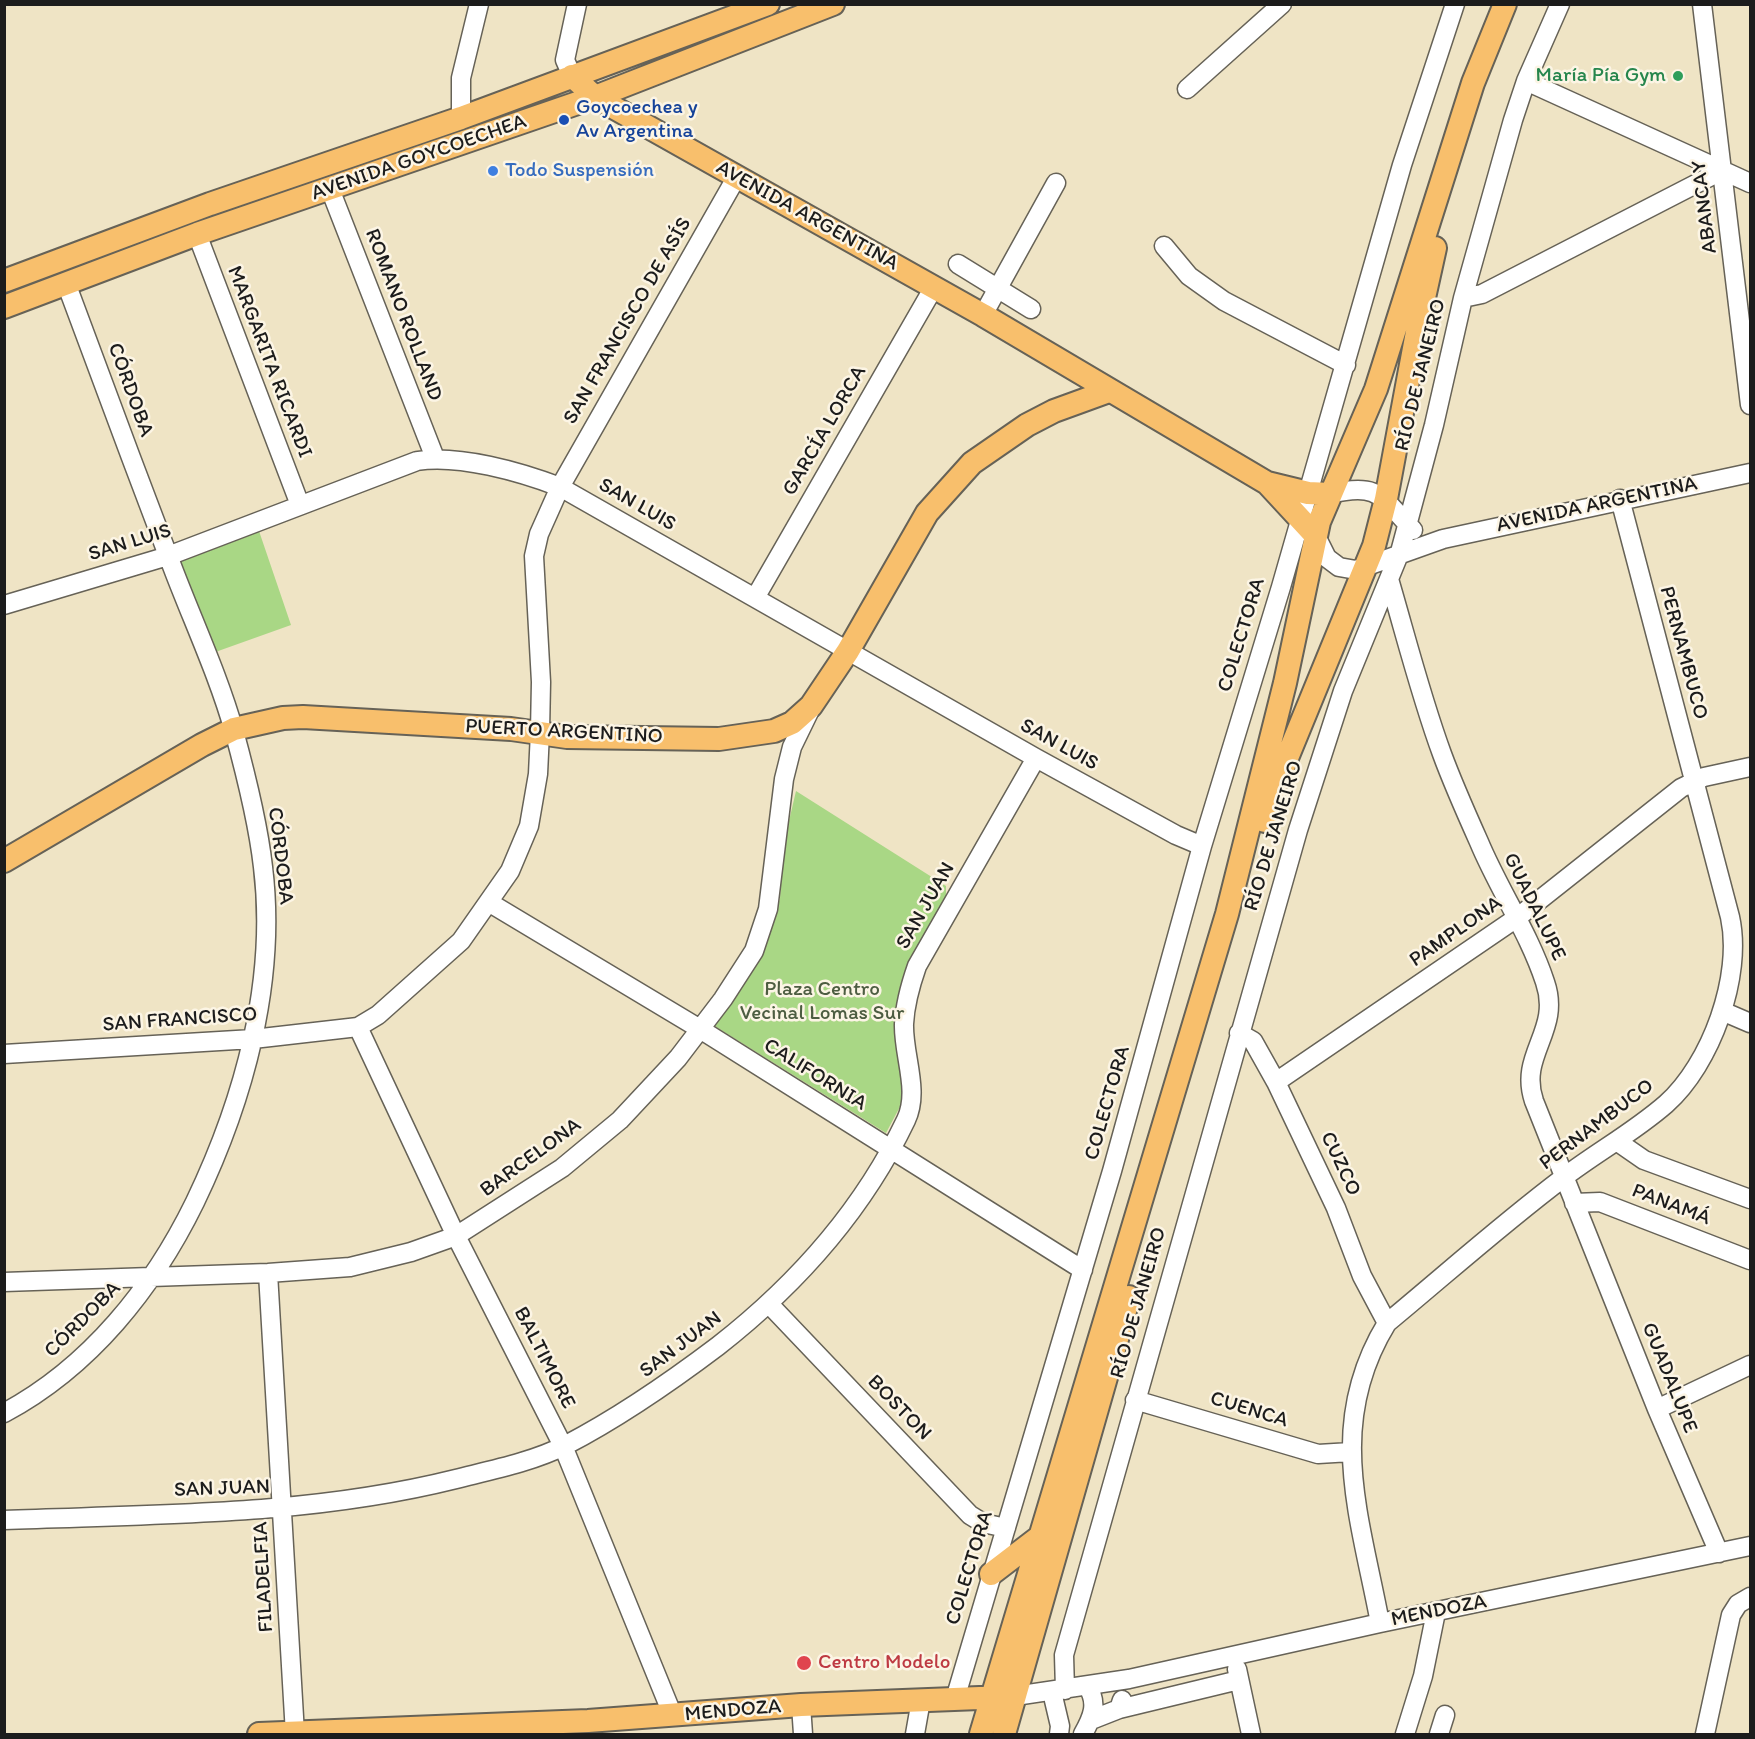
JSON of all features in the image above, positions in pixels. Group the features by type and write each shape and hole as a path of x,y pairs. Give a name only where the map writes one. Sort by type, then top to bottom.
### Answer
{"main road":[{"name":"AVENIDA GOYCOECHEA","path":"4,281 210,204 461,118 768,4"},
{"name":"AVENIDA GOYCOECHEA","path":"4,307 196,234 595,97 832,4"},
{"path":"981,1734 1227,914 1285,683 1316,536 1319,493 1376,389 1473,83 1505,4"},
{"name":"AVENIDA ARGENTINA","path":"573,76 595,97 983,315 1267,483 1316,536"},
{"path":"1004,1734 1273,792 1367,567 1386,500 1420,316 1473,83"},
{"name":"PUERTO ARGENTINO","path":"4,861 234,729 283,718 303,717 540,732 567,737 738,738 783,727 811,706 848,651 927,513 972,463 1027,424 1054,411 1109,391"},
{"name":"AVENIDA ARGENTINA","path":"1267,483 1319,493"},
{"path":"991,1574 1042,1535"},
{"name":"MENDOZA","path":"259,1734 586,1728 673,1716 801,1705 1015,1696"}],"street":[{"path":"461,118 461,78 479,4"},
{"path":"573,76 565,60 577,4"},
{"path":"1187,89 1282,4"},
{"path":"1301,518 1319,493 1346,364 1402,165 1455,4"},
{"name":"RÍO DE JANEIRO","path":"1058,1691 1064,1655 1135,1400 1298,830 1343,691 1400,552 1434,425 1463,298 1526,81 1560,4"},
{"name":"ABANCAY","path":"1702,4 1740,174 1750,405"},
{"path":"1526,81 1740,174"},
{"path":"1463,298 1482,294 1740,174"},
{"name":"SAN FRANCISCO DE ASÍS","path":"560,487 736,178"},
{"path":"983,315 1056,183"},
{"name":"ROMANO ROLLAND","path":"330,189 435,458"},
{"name":"MARGARITA RICARDI","path":"196,234 300,505"},
{"path":"1164,246 1189,276 1224,300 1346,364"},
{"path":"958,264 1031,309"},
{"name":"CÓRDOBA","path":"4,1413 34,1398 87,1353 130,1308 174,1245 217,1156 253,1039 263,974 266,923 263,867 234,729 66,283"},
{"name":"GARCÍA LORCA","path":"755,598 934,287"},
{"name":"SAN LUIS","path":"4,604 168,556 417,461 435,458 531,477 560,487 1036,758 1176,836 1202,846"},
{"name":"AVENIDA ARGENTINA","path":"1367,567 1400,552 1443,539 1750,472"},
{"path":"358,1027 378,1015 460,941 490,903 510,871 529,826 538,774 541,682 534,556 539,534 560,487"},
{"path":"1319,493 1363,489 1386,500"},
{"name":"PERNAMBUCO","path":"1380,1623 1351,1452 1353,1413 1363,1371 1374,1345 1387,1323 1563,1177 1618,1142 1668,1102 1689,1077 1722,1011 1742,935 1694,781 1620,499"},
{"name":"AVENIDA ARGENTINA","path":"1386,500 1419,535 1443,539"},
{"name":"COLECTORA","path":"955,1699 1083,1270 1202,846 1301,518"},
{"path":"1316,536 1328,558 1339,567 1348,570 1367,567"},
{"name":"GUADALUPE","path":"1389,579 1442,754 1485,857 1518,917 1546,984 1550,1020 1533,1058 1530,1089 1657,1409 1719,1553"},
{"name":"BARCELONA","path":"4,1282 153,1275 268,1273 350,1267 411,1252 456,1236 562,1168 620,1120 678,1058 723,999 754,951 768,909 784,779 792,747 811,706"},
{"name":"SAN JUAN","path":"4,1520 283,1509 403,1492 496,1470 563,1446 654,1395 769,1304 845,1223 908,1118 911,1100 904,1027 906,997 917,966 1036,758"},
{"name":"PAMPLONA","path":"1276,1082 1518,917 1672,795 1694,781 1750,767"},
{"name":"CALIFORNIA","path":"490,903 700,1029 1083,1270"},
{"path":"1722,1011 1750,1023"},
{"name":"SAN FRANCISCO","path":"4,1054 253,1039 358,1027"},
{"name":"BALTIMORE","path":"358,1027 456,1236 563,1446 673,1716"},
{"name":"CUZCO","path":"1239,1034 1253,1041 1276,1082 1336,1208 1362,1276 1387,1323"},
{"path":"1618,1142 1644,1160 1750,1199"},
{"name":"PANAMÁ","path":"1574,1203 1600,1202 1750,1260"},
{"name":"FILADELFIA","path":"268,1273 295,1734"},
{"name":"BOSTON","path":"769,1304 970,1515 983,1523 1006,1528"},
{"path":"1657,1409 1750,1365"},
{"name":"CUENCA","path":"1135,1400 1318,1454 1351,1452"},
{"name":"MENDOZA","path":"1015,1696 1129,1679 1380,1623 1750,1546"},
{"path":"1705,1734 1731,1615 1738,1604 1750,1597"},
{"path":"1405,1734 1424,1676 1436,1612"},
{"path":"1235,1655 1249,1728"},
{"path":"1119,1709 1129,1679"},
{"path":"1087,1727 1119,1709 1239,1680"},
{"path":"1087,1686 1094,1702 1087,1727"},
{"path":"1058,1691 1059,1734"},
{"path":"915,1734 921,1700"},
{"path":"801,1705 803,1734"},
{"path":"1439,1734 1445,1715"}],"green space":[{"path":"259,531 291,625 207,655 175,560"},
{"name":"Plaza Centro Vecinal Lomas Sur","path":"796,791 946,886 946,904 899,997 903,1101 886,1133 713,1025 758,959 780,899 782,851"}],"place":[{"name":"María Pía Gym","path":"1678,76"},
{"name":"Goycoechea y Av Argentina","path":"564,120"},
{"name":"Todo Suspensión","path":"493,171"},
{"name":"Centro Modelo","path":"804,1663"}]}
